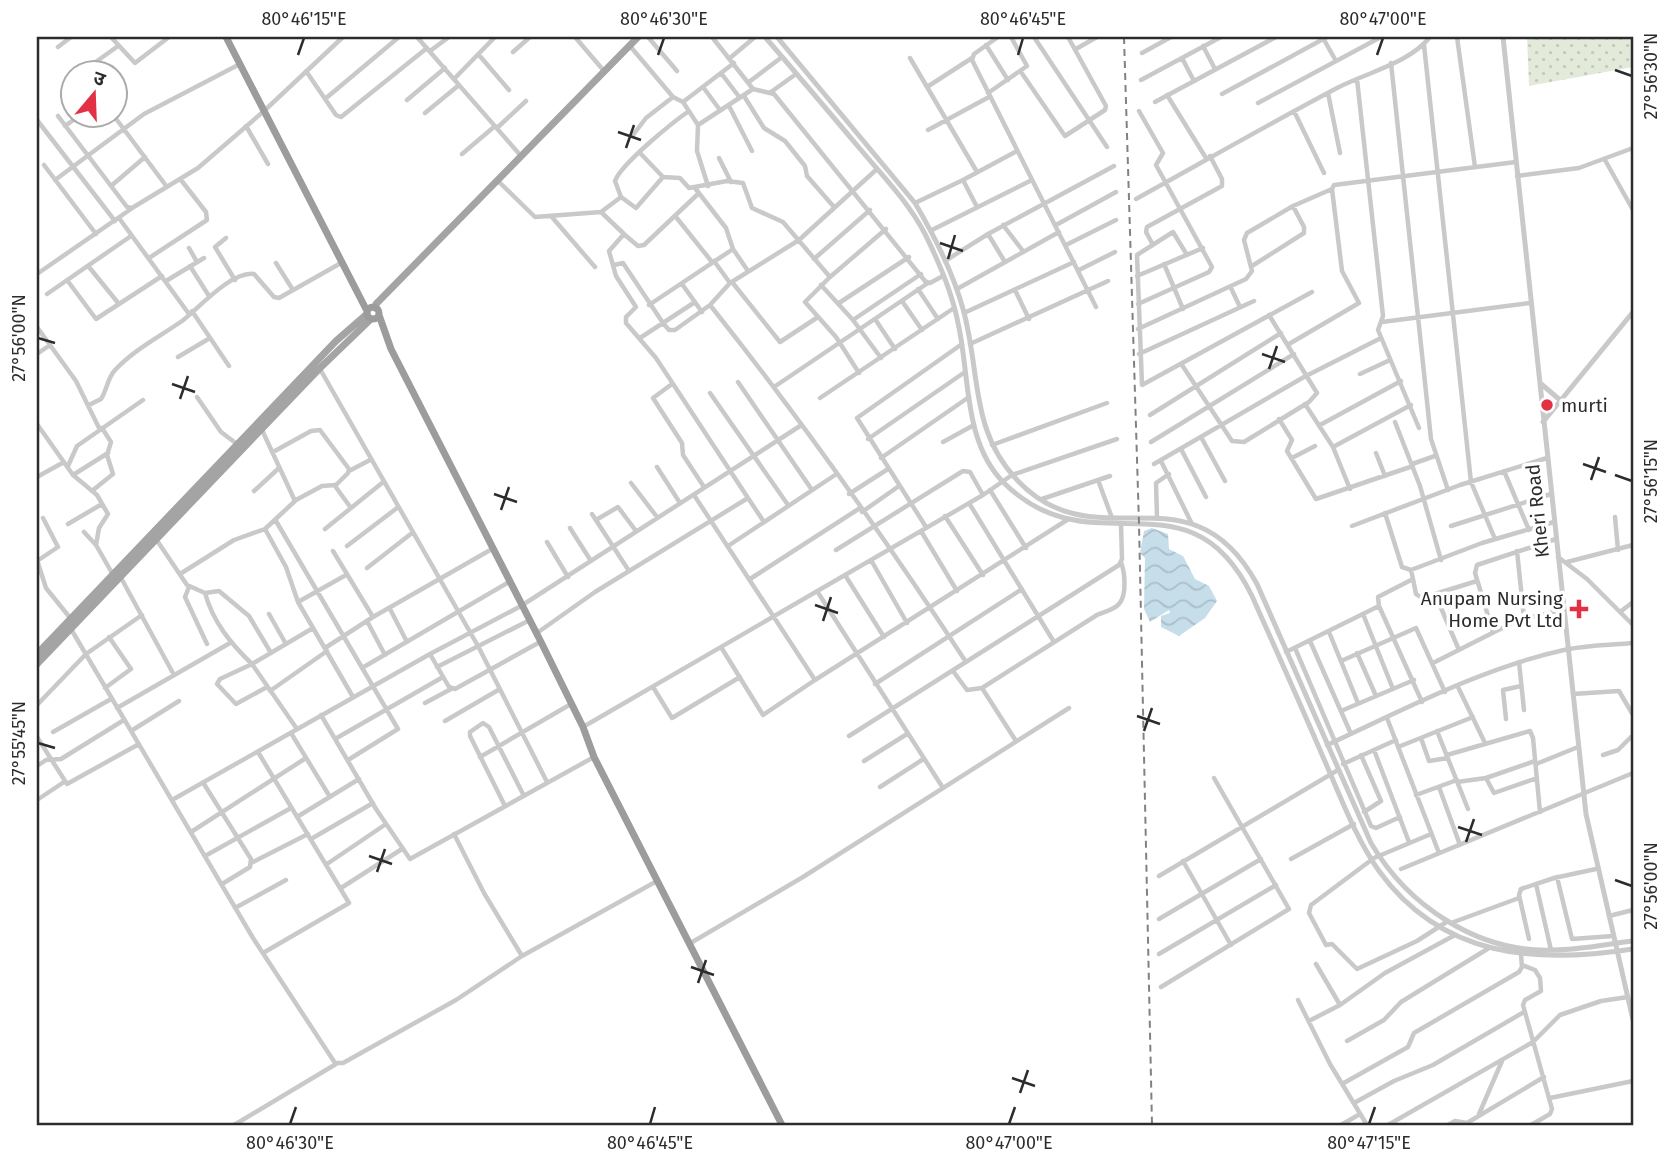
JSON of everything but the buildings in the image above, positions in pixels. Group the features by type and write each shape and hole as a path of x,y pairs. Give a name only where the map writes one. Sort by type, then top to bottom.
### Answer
{"highway":[{"path":"226,37 357,291 383,332 541,642 583,727 594,757 782,1125"}],"main road":[{"path":"37,654 238,445 373,313 383,299 638,37"},
{"path":"37,664 116,574 156,539 262,429 318,365"}],"street":[{"path":"58,47 71,37"},
{"path":"95,60 122,37"},
{"path":"115,41 135,63 169,37"},
{"path":"37,274 132,208 181,180 264,111 343,37"},
{"path":"325,99 399,37"},
{"path":"417,37 522,156"},
{"path":"306,71 341,117 449,37"},
{"path":"454,79 495,37"},
{"path":"513,52 530,37"},
{"path":"575,37 604,71"},
{"path":"648,37 677,71"},
{"path":"712,37 753,89"},
{"path":"730,58 747,39 755,37"},
{"path":"765,37 877,169 919,225 943,276 954,308 963,344 974,425 1007,478 1034,504 1067,520 1181,527 1202,536 1229,557 1252,596 1375,858"},
{"path":"777,37 915,203 932,230 957,289 964,313 983,425 1007,478 1042,499 1075,514 1112,519 1157,517 1191,522 1222,538 1248,566 1286,652 1374,828 1400,817"},
{"path":"927,87 972,58 998,37"},
{"path":"928,130 989,95 1021,72 1028,63 1011,37"},
{"path":"1034,37 1107,147"},
{"path":"1021,72 1065,136 1089,121 1107,106 1068,37"},
{"path":"1076,49 1097,37"},
{"path":"1142,53 1171,37"},
{"path":"1141,80 1221,37"},
{"path":"1155,102 1276,37"},
{"path":"1223,94 1325,37 1336,61"},
{"path":"1258,103 1381,37"},
{"path":"1457,37 1475,167"},
{"name":"Kheri Road","path":"1503,37 1578,747 1597,869 1633,1020"},
{"path":"1136,199 1294,111 1391,63 1426,40 1437,172 1471,482 1495,540"},
{"path":"630,45 673,97 683,102 698,125 697,151 708,186"},
{"path":"986,45 1008,80"},
{"path":"1203,46 1215,69"},
{"path":"479,55 509,90"},
{"path":"749,82 782,57"},
{"path":"910,58 977,172"},
{"path":"972,58 1096,307"},
{"path":"1182,58 1194,81"},
{"path":"683,102 734,63"},
{"path":"1391,63 1435,456 1448,489"},
{"path":"130,125 163,103 240,64"},
{"path":"407,100 445,68"},
{"path":"721,73 764,128 785,141 805,166 807,176 834,207"},
{"path":"771,92 796,74"},
{"path":"1357,79 1382,322 1378,328 1419,428"},
{"path":"425,113 459,85"},
{"path":"703,87 720,110"},
{"path":"698,125 753,89 771,92 928,282"},
{"path":"1328,93 1340,153"},
{"path":"1153,245 1146,232 1147,227 1222,186 1220,174 1167,95"},
{"path":"633,135 646,118 673,97"},
{"path":"462,154 526,101"},
{"path":"729,106 752,151"},
{"path":"663,177 636,208 621,197 615,178 657,134 689,111"},
{"path":"1138,303 1210,271 1211,265 1155,164 1163,153 1139,111"},
{"path":"1294,111 1324,173"},
{"path":"37,120 149,258 229,366"},
{"path":"246,126 268,164"},
{"path":"68,130 110,186 132,208"},
{"path":"55,180 123,130"},
{"path":"125,130 167,187"},
{"path":"1517,176 1579,169 1633,148"},
{"path":"915,203 1017,151"},
{"path":"640,154 663,177 680,178 689,188 731,182 746,185 752,208 780,219 830,277"},
{"path":"110,186 145,157"},
{"path":"719,158 731,182"},
{"path":"1605,159 1633,210"},
{"path":"1138,329 1231,288 1250,276 1252,267 1245,236 1293,206 1332,189 1334,185 1516,162"},
{"path":"44,165 96,234"},
{"path":"945,261 1003,225 1114,166"},
{"path":"614,265 624,263 649,304 663,323 673,331 702,312 731,283 799,240 877,169"},
{"path":"149,258 207,220 206,212 181,180"},
{"path":"498,180 531,215 601,212 621,197"},
{"path":"963,180 977,207"},
{"path":"932,230 1032,180"},
{"path":"695,187 726,228 733,250 748,271"},
{"path":"1289,344 1359,303 1342,271 1332,189"},
{"path":"1056,225 1116,192"},
{"path":"601,212 641,246 677,217 699,193"},
{"path":"1252,267 1304,233 1304,227 1293,206"},
{"path":"814,259 870,210"},
{"path":"551,216 595,267"},
{"path":"677,217 780,342 818,317"},
{"path":"1066,245 1116,220"},
{"path":"1003,225 1023,251"},
{"path":"859,373 839,342 805,300 886,229"},
{"path":"957,289 1059,232"},
{"path":"1187,255 1175,233 1137,255 1142,385 1312,292"},
{"path":"988,234 1005,262"},
{"path":"625,235 609,249 616,276 636,307 626,317 626,323 640,338 672,384 764,522"},
{"path":"47,293 131,236"},
{"path":"226,238 215,247 235,280"},
{"path":"189,248 197,262"},
{"path":"1137,276 1203,248"},
{"path":"649,304 733,250"},
{"path":"1078,270 1115,252"},
{"path":"839,303 909,257"},
{"path":"67,280 94,319 204,258"},
{"path":"276,262 293,290"},
{"path":"89,405 103,397 110,377 130,356 191,313 209,296 235,280 254,274 276,298 342,262"},
{"path":"964,313 1074,262"},
{"path":"1164,264 1183,309"},
{"path":"190,266 209,296"},
{"path":"89,267 119,304"},
{"path":"853,320 921,274"},
{"path":"774,387 928,282 943,276"},
{"path":"970,344 1108,281"},
{"path":"682,284 702,312"},
{"path":"821,285 853,320 881,358"},
{"path":"1231,288 1240,307"},
{"path":"918,289 938,319"},
{"path":"1015,290 1029,319"},
{"path":"902,301 922,330"},
{"path":"1139,354 1254,301"},
{"path":"640,338 695,302"},
{"path":"1382,322 1530,303"},
{"path":"710,305 774,387 849,495 891,548 966,662"},
{"path":"820,398 954,308"},
{"path":"1543,422 1633,312"},
{"path":"1182,365 1234,443 1239,444 1306,404 1317,393 1308,374 1269,315"},
{"path":"876,318 895,349"},
{"path":"37,327 111,442 108,453 112,477 92,491"},
{"path":"1150,415 1281,333"},
{"path":"178,358 210,338"},
{"path":"1154,464 1308,374 1381,338"},
{"path":"926,527 857,421 860,415 963,344"},
{"path":"37,354 50,345"},
{"path":"1151,442 1294,354"},
{"path":"1360,374 1390,360"},
{"path":"318,365 382,483 470,631 547,782"},
{"path":"868,439 966,372"},
{"path":"1320,425 1401,381"},
{"path":"738,382 812,490"},
{"path":"1540,383 1560,400"},
{"path":"672,384 653,398 682,443 683,455 704,487"},
{"path":"710,393 788,505"},
{"path":"197,397 221,432 238,445"},
{"path":"881,458 970,397"},
{"path":"37,477 66,464 77,446 144,400"},
{"path":"991,445 1107,403"},
{"path":"1306,404 1333,447 1350,489"},
{"path":"1333,447 1411,405"},
{"path":"1279,419 1292,440 1287,449 1316,499 1350,489 1435,456"},
{"path":"1395,422 1413,465 1441,560"},
{"path":"37,424 73,475 92,491 108,516 99,528 96,545"},
{"path":"943,442 974,425"},
{"path":"172,800 470,631 521,606 800,426"},
{"path":"262,429 295,501"},
{"path":"273,452 310,431 320,430 349,471"},
{"path":"37,438 44,433"},
{"path":"1202,438 1224,481"},
{"path":"583,727 983,495 1007,478 1116,439"},
{"path":"1292,458 1315,446"},
{"path":"1181,449 1206,497"},
{"path":"73,475 108,453"},
{"path":"1376,453 1385,476"},
{"path":"1352,526 1448,489 1547,458"},
{"path":"180,574 234,540 265,529 295,501 322,486 335,485 349,471 370,460"},
{"path":"1161,461 1191,522"},
{"path":"657,467 680,503"},
{"path":"254,491 280,468"},
{"path":"849,495 888,469"},
{"path":"836,550 966,470 983,495"},
{"path":"1504,471 1529,530"},
{"path":"1157,517 1156,483 1169,474"},
{"path":"728,545 835,475"},
{"path":"1042,499 1110,475"},
{"path":"1098,480 1112,519"},
{"path":"325,528 382,483"},
{"path":"631,483 657,517"},
{"path":"335,485 351,508"},
{"path":"750,579 900,486"},
{"path":"990,490 1026,548"},
{"path":"1451,526 1551,494"},
{"path":"694,495 816,680"},
{"path":"535,634 629,571 748,498"},
{"path":"968,503 1054,642"},
{"path":"68,524 102,504"},
{"path":"596,520 618,507 636,531"},
{"path":"347,547 397,508"},
{"path":"1385,513 1402,569 1411,570 1554,522"},
{"path":"592,514 629,571"},
{"path":"945,516 983,575"},
{"path":"1615,517 1619,550"},
{"path":"43,518 58,547 37,561 46,588 71,619"},
{"path":"721,647 763,715 1067,520"},
{"path":"276,521 398,729 396,733 348,760"},
{"path":"953,671 967,690 982,688 1118,604 1124,579 1121,562 1122,525"},
{"path":"570,528 591,561"},
{"path":"265,529 286,567 298,602 353,697"},
{"path":"921,530 957,591"},
{"path":"83,532 96,545 116,574 174,674"},
{"path":"367,568 412,533"},
{"path":"156,539 189,587 205,593 219,591 236,603 249,616 271,653"},
{"path":"1493,632 1477,581 1477,565 1556,539"},
{"path":"547,542 568,577"},
{"path":"1567,562 1633,545"},
{"path":"313,628 252,664 220,679 217,684 236,704 268,689 373,617 492,549"},
{"path":"333,551 373,617"},
{"path":"1517,551 1524,618"},
{"path":"1558,557 1567,562 1633,625"},
{"path":"871,560 907,623"},
{"path":"849,736 1121,562"},
{"path":"1411,570 1418,596 1435,594 1477,581"},
{"path":"298,602 346,575"},
{"path":"845,575 884,637"},
{"path":"1413,579 1378,597 1379,606 1422,702"},
{"path":"362,668 509,582"},
{"path":"189,587 185,597 207,643"},
{"path":"876,684 1022,589"},
{"path":"817,591 922,760 943,788"},
{"path":"205,593 208,604 230,643 252,664 297,729"},
{"path":"1435,594 1460,650"},
{"path":"1620,612 1633,602"},
{"path":"1286,652 1379,606"},
{"path":"390,609 407,642"},
{"path":"1433,663 1524,618 1563,610"},
{"path":"269,614 286,644"},
{"path":"1363,614 1393,689"},
{"path":"37,705 86,654 142,615"},
{"path":"367,621 385,655"},
{"path":"437,667 528,621"},
{"path":"70,628 288,996 336,1064"},
{"path":"1340,660 1409,629 1418,629 1445,692"},
{"path":"1329,632 1358,703"},
{"path":"105,688 131,669 109,638"},
{"path":"1310,641 1351,734"},
{"path":"425,704 541,642"},
{"path":"117,708 230,643"},
{"path":"1330,743 1518,663 1569,649 1633,643"},
{"path":"1295,648 1330,743 1334,772 1354,824 1375,858 1410,893 1446,923 1455,935 1489,948 1521,955 1553,956 1633,941"},
{"path":"1357,653 1376,696"},
{"path":"430,654 451,689"},
{"path":"1518,663 1524,710"},
{"path":"335,739 443,677"},
{"path":"653,687 672,718 740,677"},
{"path":"1341,710 1413,680"},
{"path":"1506,719 1503,690 1521,686"},
{"path":"1458,687 1485,743"},
{"path":"445,721 500,688"},
{"path":"982,688 1016,741"},
{"path":"1573,694 1619,691 1633,717 1633,735 1618,750 1603,755"},
{"path":"53,732 111,699"},
{"path":"131,731 178,701"},
{"path":"480,757 571,704"},
{"path":"689,944 803,877 1069,708"},
{"path":"321,715 386,824 412,859 594,757"},
{"path":"1398,747 1473,717"},
{"path":"1387,718 1439,853"},
{"path":"37,766 61,759 124,720"},
{"path":"505,806 469,734 484,723 488,725 524,796"},
{"path":"1437,731 1468,809"},
{"path":"1421,738 1429,761 1530,731 1540,812"},
{"path":"291,733 330,797"},
{"path":"864,761 907,734"},
{"path":"37,739 64,782"},
{"path":"1343,764 1396,740"},
{"path":"37,800 64,782 75,782 139,744"},
{"path":"1416,795 1457,781 1486,778 1578,747"},
{"path":"1374,750 1409,842"},
{"path":"258,752 349,901 347,906 263,953"},
{"path":"1361,755 1381,801 1364,812"},
{"path":"191,832 306,758"},
{"path":"880,787 922,760"},
{"path":"1159,876 1334,772"},
{"path":"1401,869 1585,796 1633,773"},
{"path":"1161,986 1288,911 1276,885 1214,778"},
{"path":"1486,778 1494,793 1537,778"},
{"path":"297,817 359,779"},
{"path":"204,784 251,863"},
{"path":"1439,787 1460,845"},
{"path":"222,884 251,863 373,803"},
{"path":"205,856 291,808"},
{"path":"327,864 386,824"},
{"path":"1291,859 1354,824"},
{"path":"454,834 484,894 522,956"},
{"path":"1431,834 1375,858 1309,907 1311,918 1326,945 1332,944 1357,970 1410,945 1446,923 1519,898"},
{"path":"341,888 402,849"},
{"path":"1159,919 1261,859"},
{"path":"1183,861 1231,946"},
{"path":"1529,939 1519,898 1521,890 1557,877 1597,869"},
{"path":"1557,877 1572,939 1633,949"},
{"path":"235,908 286,880"},
{"path":"234,1125 336,1064 343,1063 456,1000 522,956 657,881"},
{"path":"1536,884 1551,950"},
{"path":"1159,954 1276,885"},
{"path":"1608,916 1633,909"},
{"path":"1446,923 1503,944 1551,950 1615,945"},
{"path":"1308,1021 1340,1005 1385,973 1455,935"},
{"path":"1347,1041 1384,1020 1401,1002 1489,948"},
{"path":"1342,1084 1408,1047 1411,1035 1519,972 1522,965 1521,955"},
{"path":"1316,964 1340,1005"},
{"path":"1522,965 1538,973 1542,987 1538,994 1523,1002 1552,1112 1531,1125"},
{"path":"1388,1125 1533,1042 1560,1015 1601,1002 1628,998"},
{"path":"1298,1000 1367,1125"},
{"path":"1354,1103 1394,1081 1433,1065 1524,1012"},
{"path":"1478,1116 1502,1060"},
{"path":"1448,1125 1457,1121 1465,1125 1544,1077"},
{"path":"1550,1098 1633,1082"},
{"path":"1341,1125 1360,1114"}],"green space":[{"path":"1527,37 1633,37 1633,67 1529,86"}],"water":[{"path":"1152,528 1168,534 1169,549 1183,556 1195,579 1209,586 1217,601 1205,618 1179,636 1161,627 1161,616 1170,613 1169,610 1150,622 1144,609 1145,558 1140,553 1144,531"}],"railway":[{"path":"1124,37 1139,524 1152,1125"}],"place":[{"name":"murti","path":"1547,405"},
{"name":"Anupam Nursing Home Pvt Ltd","path":"1579,609"}]}
